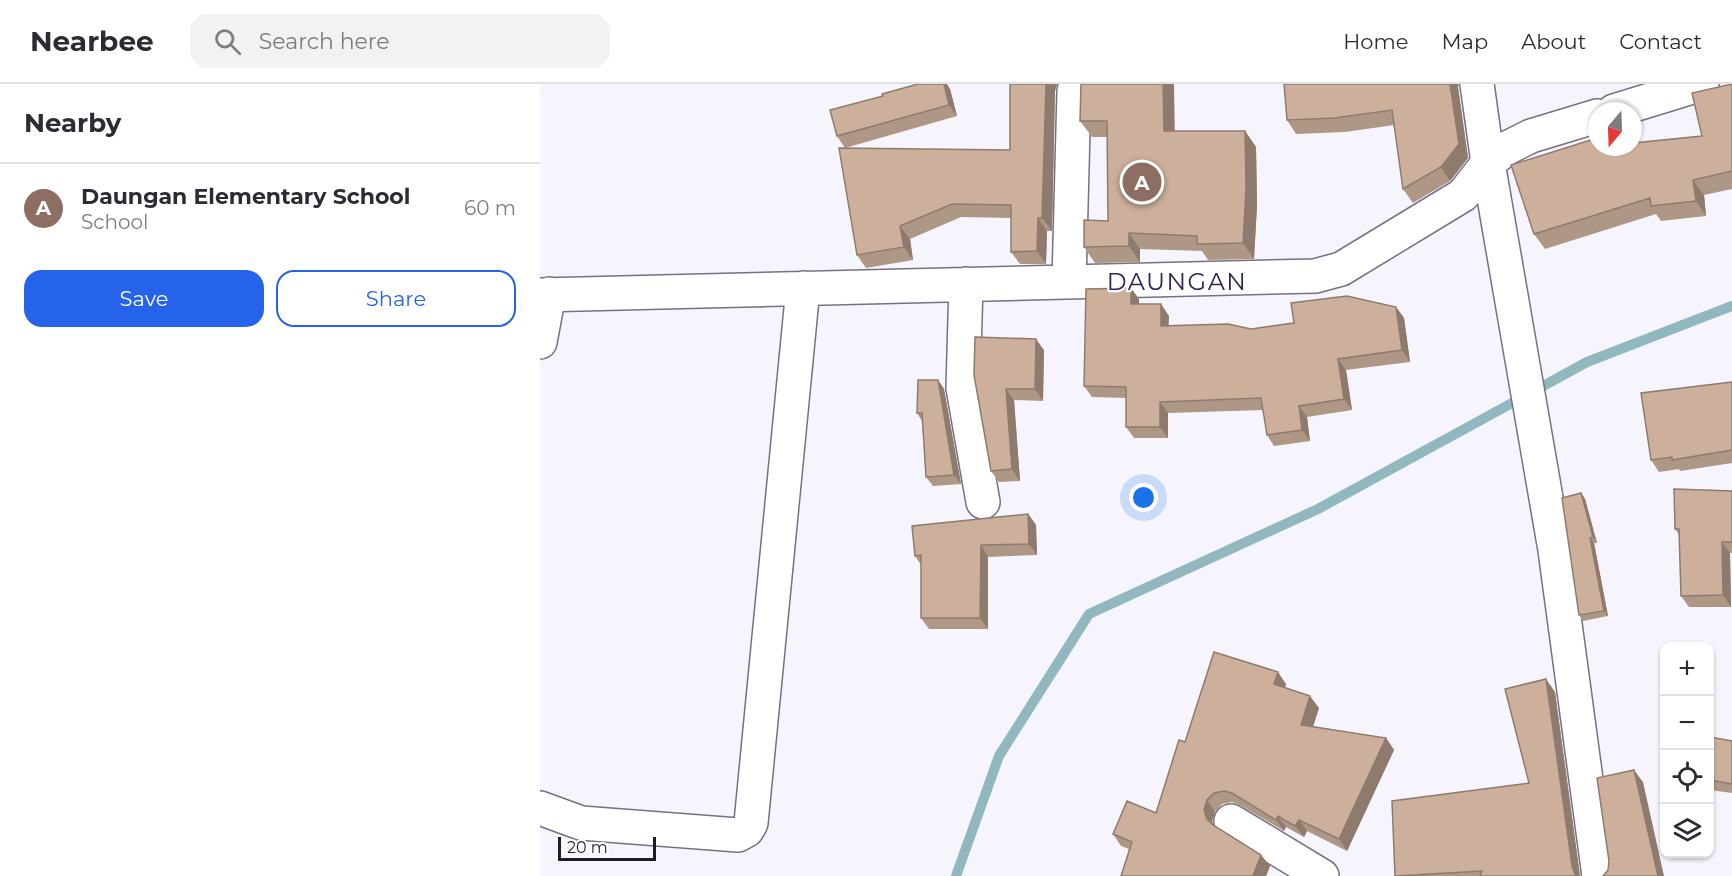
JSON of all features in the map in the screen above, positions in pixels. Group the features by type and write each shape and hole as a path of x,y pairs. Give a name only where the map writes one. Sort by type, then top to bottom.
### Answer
{"street":[{"path":"1477,84 1488,163 1555,550 1599,876"},
{"path":"1642,102 1702,84"},
{"path":"1069,282 1074,91"},
{"path":"540,342 545,295 1315,276 1341,269 1463,195 1488,163 1507,148 1531,136 1588,119"},
{"path":"966,285 963,388 983,502"},
{"path":"540,808 581,824 738,835 747,830 751,823 803,288"},
{"path":"1232,821 1322,876"}],"building":[{"path":"918,84 944,84 949,105 837,136 830,110"},
{"path":"1010,84 1046,84 1042,218 1038,218 1037,251 1011,252 1011,205 952,204 900,226 904,247 857,255 839,148 1010,150"},
{"path":"1081,84 1163,84 1164,131 1245,131 1246,189 1243,243 1197,244 1197,236 1129,233 1129,246 1084,247 1084,220 1108,221 1107,121 1080,121"},
{"path":"1284,84 1450,84 1459,144 1441,167 1403,189 1392,110 1335,118 1287,120"},
{"path":"1732,84 1732,171 1693,180 1696,201 1651,206 1650,198 1534,234 1511,165 1588,141 1588,156 1642,156 1642,142 1702,136 1692,93"},
{"path":"1131,288 1131,304 1161,304 1161,326 1228,324 1251,329 1294,323 1291,303 1347,296 1396,307 1402,350 1338,359 1344,399 1299,406 1302,430 1267,435 1261,398 1160,402 1160,427 1126,427 1126,387 1084,386 1086,289"},
{"path":"975,337 1036,339 1035,389 1006,389 1012,469 991,471 974,375"},
{"path":"918,380 938,380 954,475 926,477 922,413 917,413"},
{"path":"1732,382 1732,450 1672,460 1672,457 1651,460 1641,393"},
{"path":"1674,489 1732,491 1732,542 1722,542 1723,595 1681,596 1679,529 1675,529"},
{"path":"1581,493 1593,537 1590,538 1604,611 1579,615 1562,498"},
{"path":"1028,514 1029,544 981,545 980,618 921,618 921,555 915,556 912,526"},
{"path":"1214,652 1278,672 1274,684 1310,696 1301,725 1386,738 1339,839 1299,820 1295,826 1278,816 1276,820 1232,793 1224,791 1214,793 1207,800 1204,810 1207,819 1261,855 1253,876 1121,876 1132,842 1113,834 1127,801 1156,813 1179,740 1185,742"},
{"path":"1546,679 1572,866 1577,876 1480,876 1482,871 1395,876 1392,801 1529,783 1505,689"},
{"path":"1714,738 1732,741 1732,784 1714,781"},
{"path":"1634,770 1658,876 1603,876 1608,870 1609,861 1597,778"}],"waterway":[{"path":"956,876 999,756 1089,614 1318,509 1587,362 1732,306"}],"place":[{"name":"Daungan Elementary School","path":"1142,182"}],"district":[{"name":"DAUNGAN","path":"1177,282"}]}
